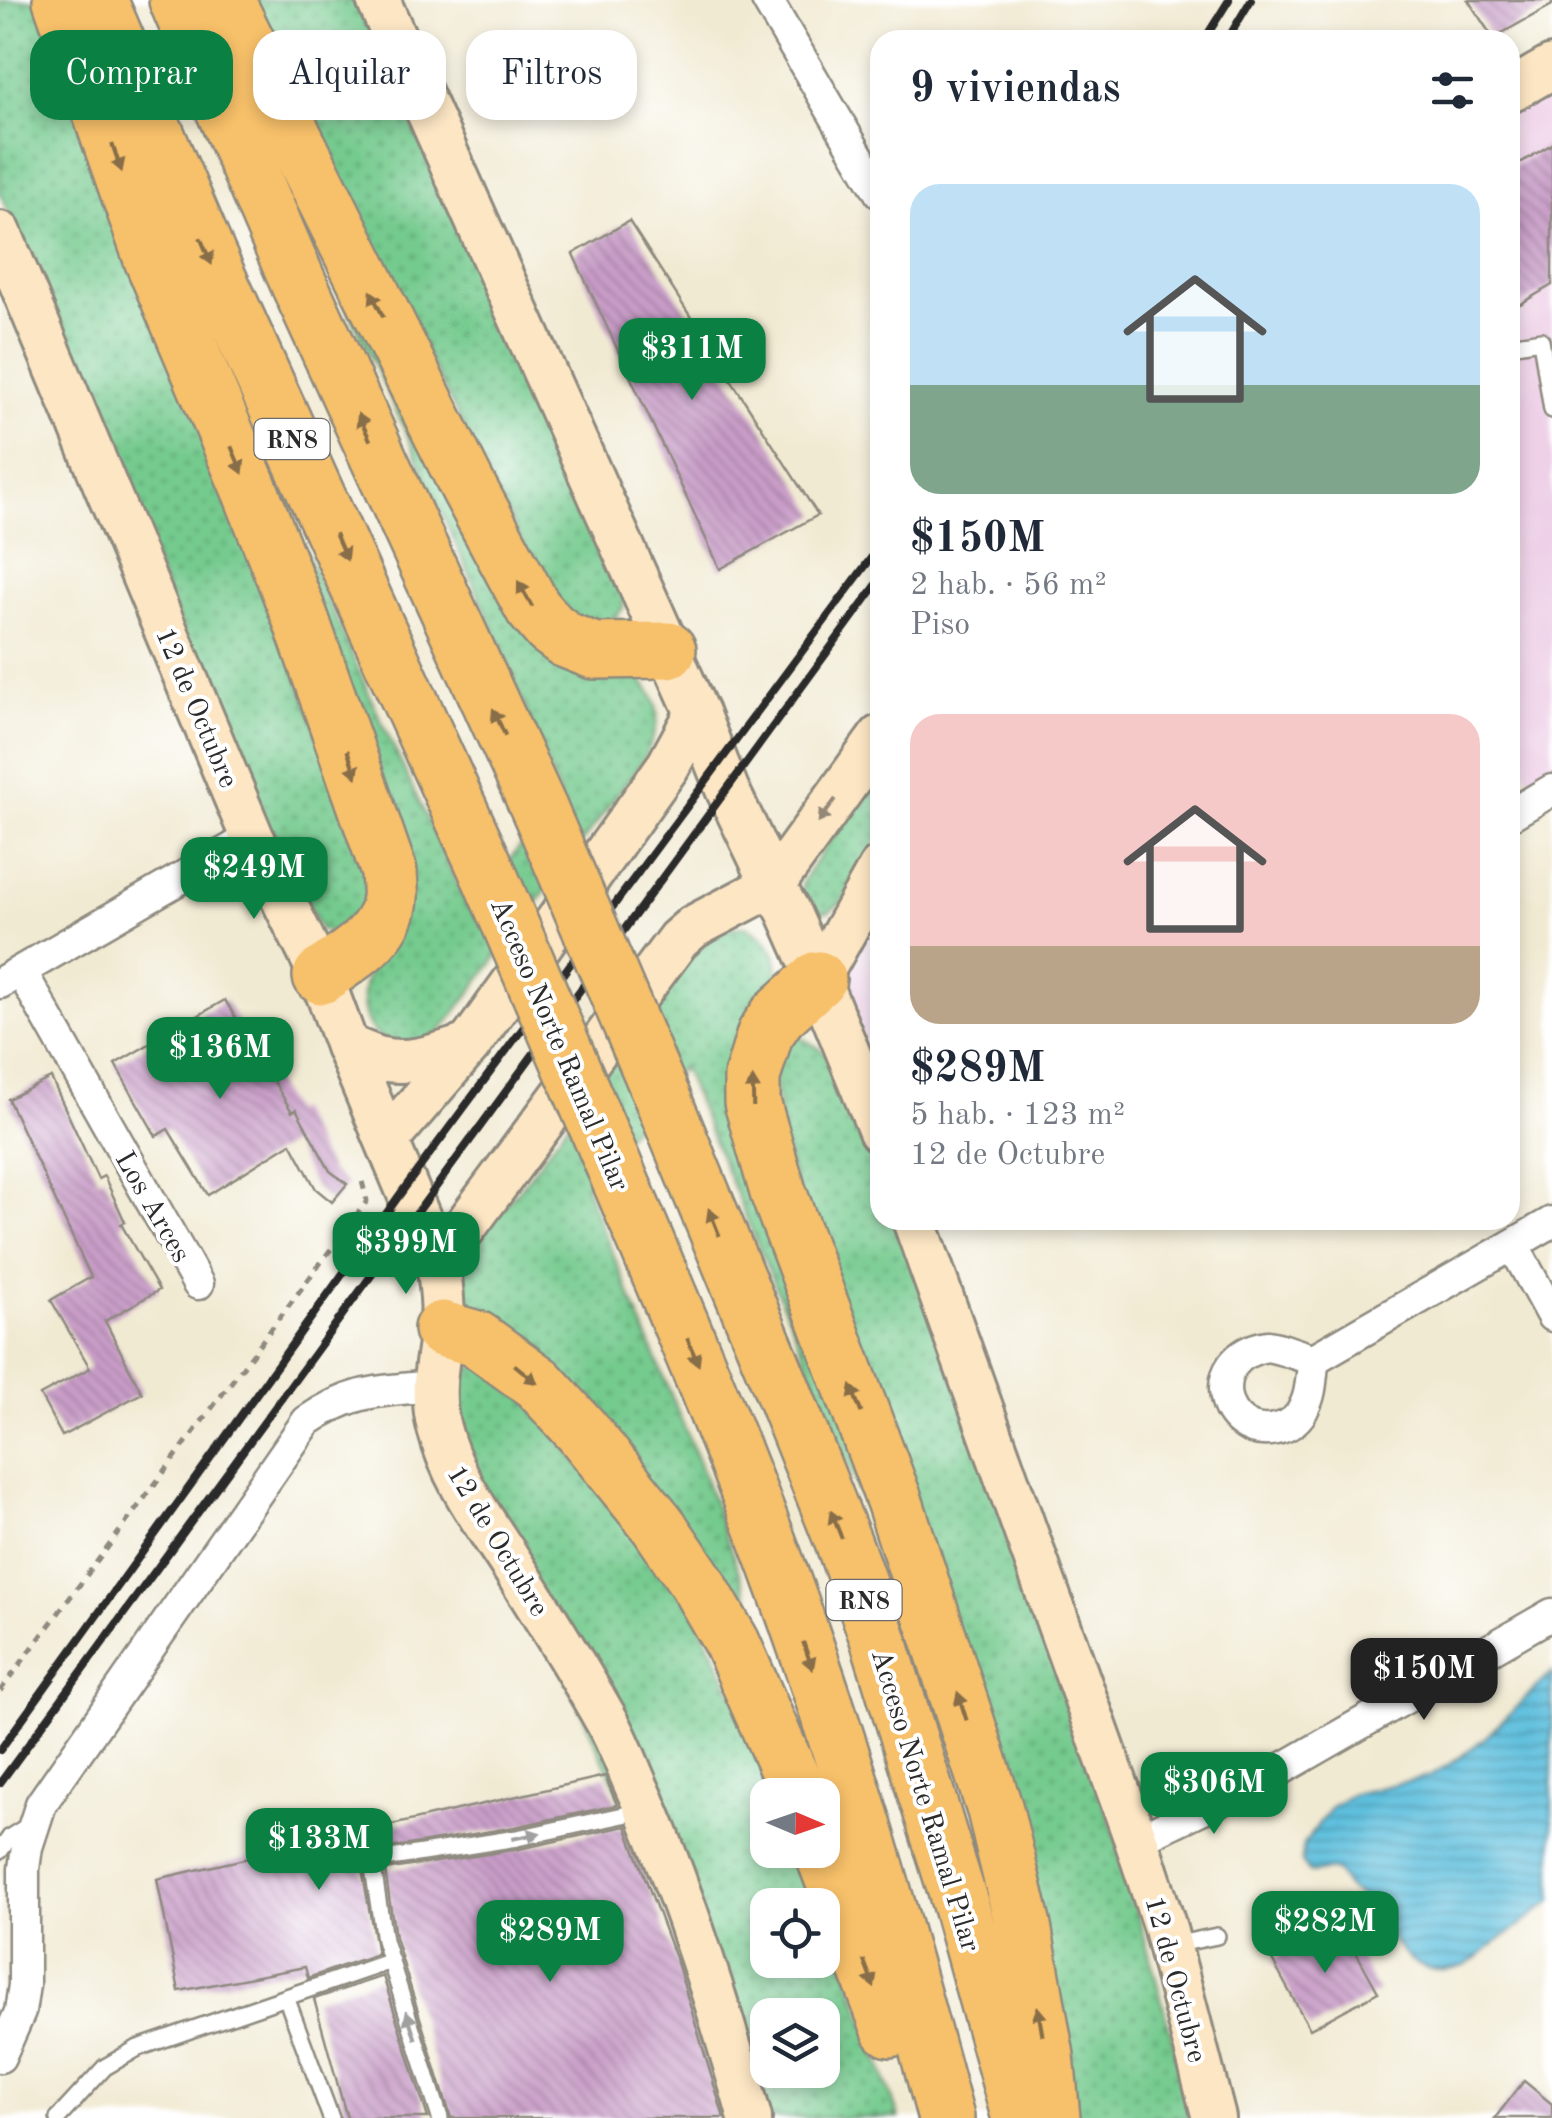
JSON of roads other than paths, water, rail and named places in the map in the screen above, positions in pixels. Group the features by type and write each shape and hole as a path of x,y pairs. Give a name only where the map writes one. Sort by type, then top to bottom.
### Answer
{"highway":[{"path":"61,0 152,260 300,616 389,872 390,900 383,922 359,949 321,976"},
{"name":"Acceso Norte Ramal Pilar","path":"100,0 209,258 488,875 712,1398 778,1568 849,1777 946,2118"},
{"name":"Acceso Norte Ramal Pilar","path":"177,0 298,282 540,810 791,1410 878,1638 962,1910 1020,2118"},
{"path":"226,0 467,485 533,608 566,640 594,651 668,650"},
{"path":"818,978 778,1015 765,1034 752,1077 752,1102 778,1192 894,1500 996,1810 1023,1926 1046,2056 1052,2118"},
{"path":"442,1329 477,1339 538,1384 658,1524 732,1644 791,1778"},
{"path":"829,1868 925,2118"}],"street":[{"path":"378,0 697,713 727,789 818,978 870,1105"},
{"path":"766,0 870,177"},
{"path":"1520,85 1552,67"},
{"name":"12 de Octubre","path":"0,233 252,837 321,976 347,1046 373,1153 438,1262 443,1301 434,1402 439,1430 462,1487 562,1642 611,1730 666,1856 724,2024 750,2118"},
{"path":"373,1153 468,1044 668,766 697,713"},
{"path":"438,1262 678,940 694,927 773,885 870,757"},
{"path":"1520,800 1552,790"},
{"path":"10,977 252,837"},
{"path":"818,978 870,886"},
{"name":"Los Arces","path":"10,977 198,1284"},
{"path":"347,1046 381,1060 406,1061 429,1058 468,1044"},
{"path":"1314,1359 1552,1222"},
{"name":"12 de Octubre","path":"918,1230 1136,1840 1170,1946 1214,2118"},
{"path":"1513,1245 1552,1316"},
{"path":"0,2057 20,2012 24,1985 24,1868 41,1804 307,1420 331,1404 365,1392 434,1386"},
{"path":"1136,1840 1266,1778 1552,1614"}],"lane":[{"path":"1520,343 1546,337 1552,410"},
{"path":"440,2118 384,1940 372,1861 517,1838 646,1810"},
{"path":"0,1851 10,1837 35,1822"},
{"path":"1170,1946 1217,1936"},
{"path":"58,2118 105,2067 138,2048 390,1961"},
{"path":"286,1997 331,2118"}],"water":[{"path":"1552,1672 1552,1901 1467,1965 1447,1970 1418,1964 1406,1956 1367,1902 1348,1888 1335,1870 1310,1873 1301,1862 1304,1844 1331,1807 1353,1794 1430,1776 1459,1758"}],"railway":[{"path":"1210,30 1229,0"},
{"path":"1233,30 1251,0"},
{"path":"0,1750 406,1186 870,560"},
{"path":"0,1783 870,594"}]}
